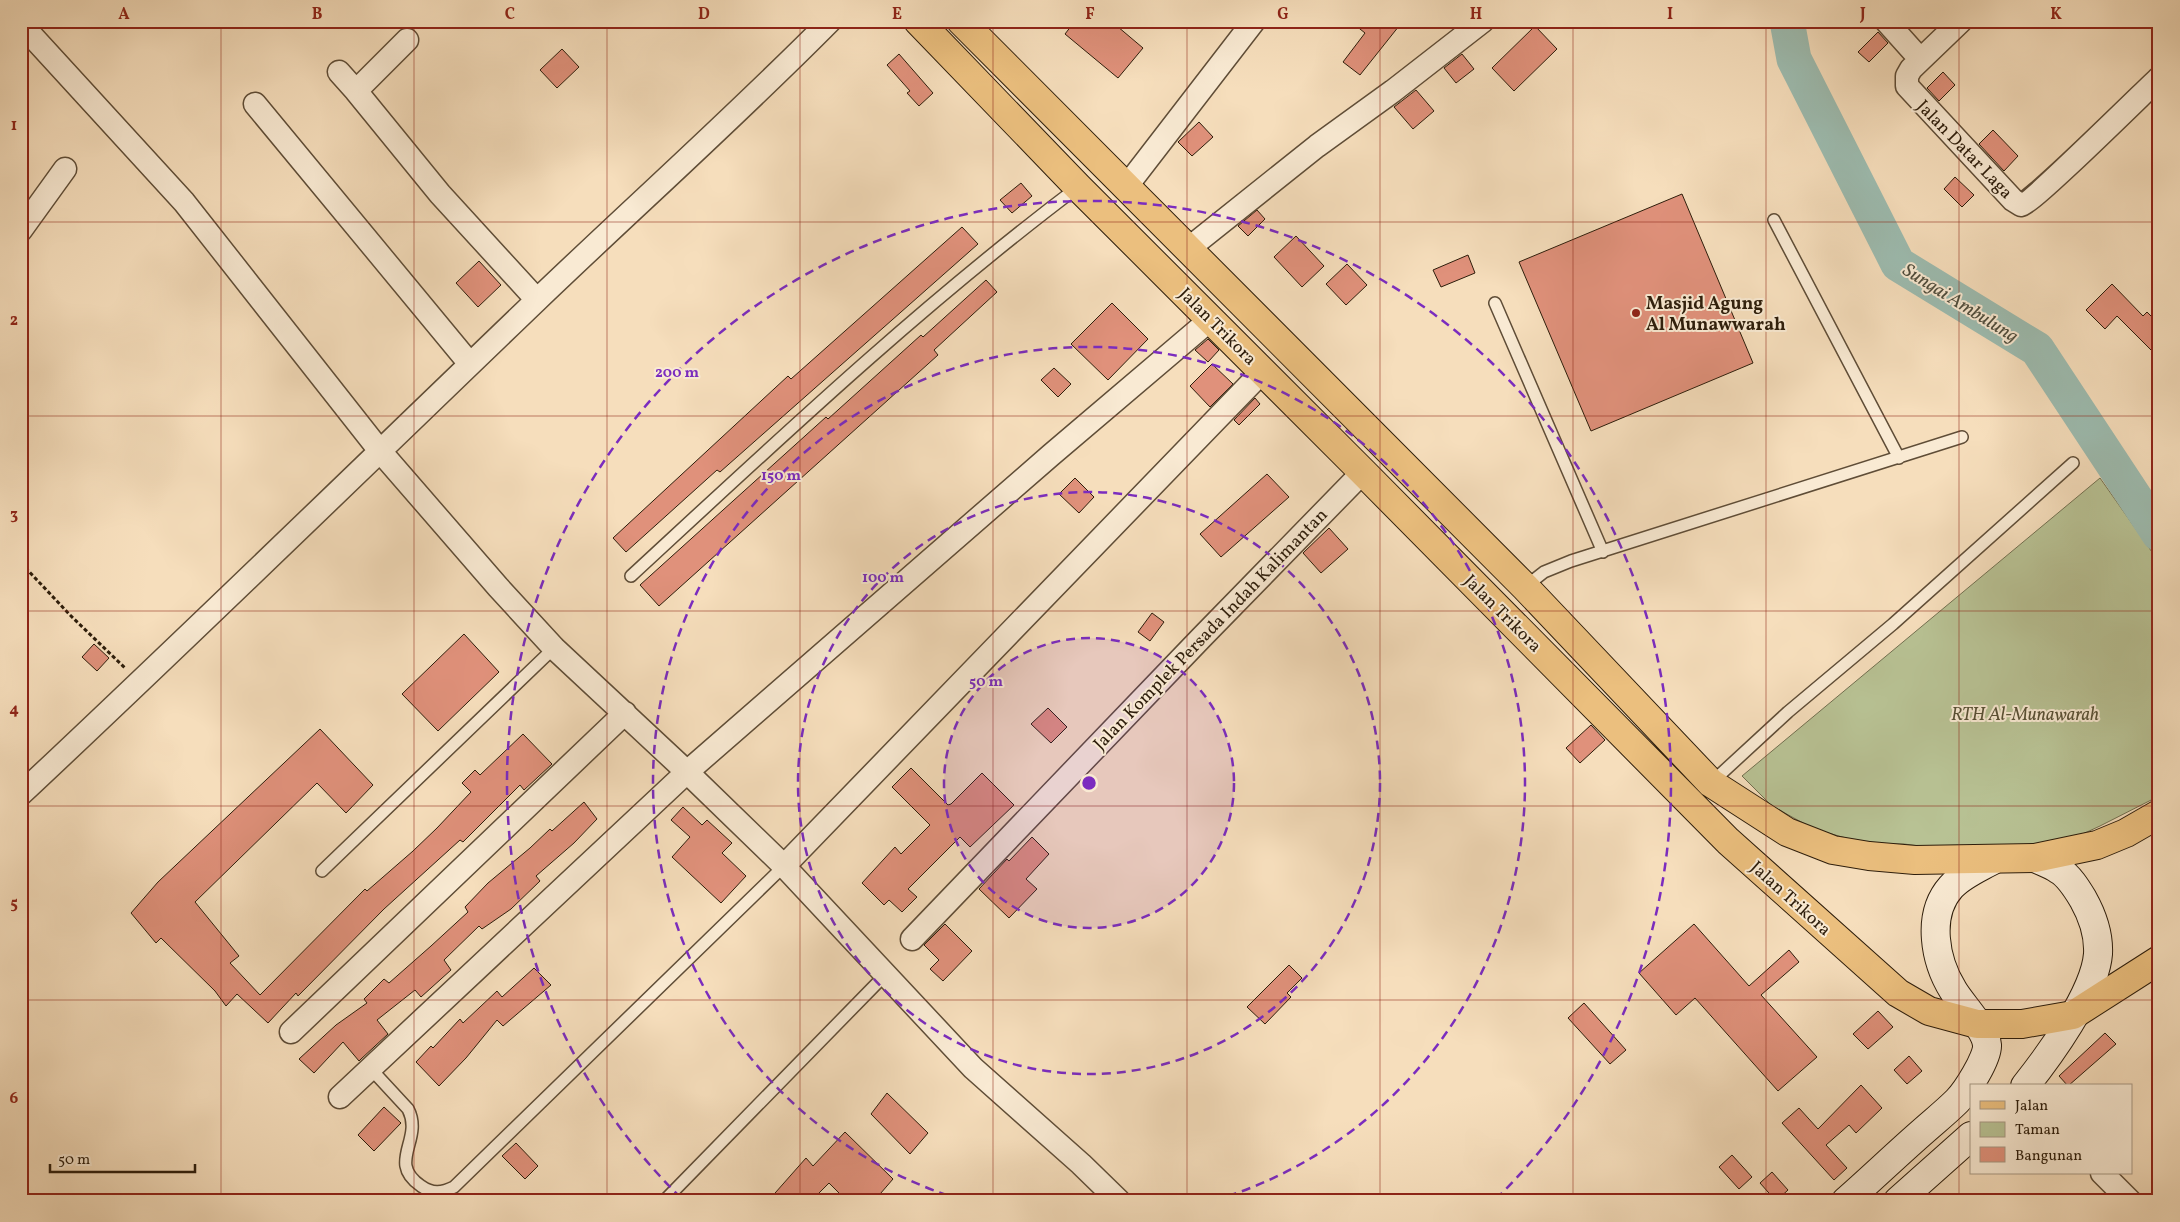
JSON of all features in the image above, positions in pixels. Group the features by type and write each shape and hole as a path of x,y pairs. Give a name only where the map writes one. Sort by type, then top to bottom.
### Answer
{"main road":[{"name":"Jalan Trikora","path":"961,21 1525,587 1711,783 1787,832 1833,850 1869,856 1915,860 2035,858 2097,845 2159,814"},
{"name":"Jalan Trikora","path":"934,27 1078,187 1364,472 1728,841 1891,987 1929,1011 1977,1024 2022,1024 2073,1015 2159,960"},
{"path":"1500,609 1525,587"}],"street":[{"path":"21,794 537,300 766,86 830,21"},
{"path":"1126,187 1254,21"},
{"path":"1886,21 1920,59 1961,21"},
{"path":"1188,249 1340,128 1393,91 1478,23"},
{"path":"21,24 184,202 380,451 498,587 554,648 625,713 784,866 973,1068 1119,1201"},
{"path":"356,91 408,40"},
{"name":"Jalan Datar Laga","path":"1920,59 1907,76 1906,82 1910,92 2013,200 2021,204 2028,202 2048,184 2159,78"},
{"path":"339,72 440,194 537,300"},
{"path":"255,104 470,364"},
{"path":"21,230 65,170"},
{"path":"340,1097 687,772 1051,455 1211,319"},
{"path":"784,866 1263,371"},
{"name":"Jalan Komplek Persada Indah Kalimantan","path":"912,939 1201,638 1364,472"},
{"path":"291,1032 625,713"},
{"path":"2026,1084 2049,1056 2087,991 2098,954 2096,930 2087,906 2076,888 2060,870 2035,858"},
{"path":"1846,1201 1958,1100 1984,1061 1988,1045 1977,1024 1952,990 1936,945 1936,922 1940,906 1951,887 1968,874 1993,860"},
{"path":"1898,1201 1970,1137"},
{"path":"2103,1174 2130,1201"}],"lane":[{"path":"631,576 778,440 886,345 1011,238 1078,187"},
{"path":"1774,220 1899,458"},
{"path":"1496,303 1603,552"},
{"path":"1525,587 1544,572 1571,561 1962,437"},
{"path":"1711,783 1788,712 1892,624 2073,463"},
{"path":"322,871 554,648"},
{"path":"371,1069 408,1109 412,1116 413,1128 405,1161 408,1172 415,1182 426,1189 436,1192 454,1187 784,866"},
{"path":"664,1201 885,975"}],"path":[{"path":"21,563 57,602 140,682"}],"green space":[{"name":"RTH Al-Munawarah","path":"2100,478 2159,562 2159,796 2048,850 1983,854 1904,844 1867,844 1814,829 1772,806 1742,776"}],"building":[{"path":"1075,21 1111,21 1143,48 1118,78 1065,34"},
{"path":"1350,21 1403,21 1360,75 1343,62 1365,33"},
{"path":"1535,26 1557,49 1514,91 1492,68"},
{"path":"1878,32 1888,43 1869,62 1858,52"},
{"path":"562,49 579,67 557,88 540,70"},
{"path":"899,54 933,93 919,106 907,93 910,91 887,65"},
{"path":"1462,54 1474,69 1456,83 1444,68"},
{"path":"1943,72 1955,85 1939,101 1927,88"},
{"path":"1416,90 1434,111 1413,129 1394,107"},
{"path":"1199,122 1213,137 1192,156 1178,142"},
{"path":"1993,130 2018,156 2004,171 1979,144"},
{"path":"1955,177 1974,195 1962,207 1944,189"},
{"path":"1021,183 1032,196 1012,213 1000,200"},
{"name":"Masjid Agung Al Munawwarah","path":"1682,194 1753,363 1591,431 1519,262"},
{"path":"1257,210 1265,219 1248,236 1238,226"},
{"path":"962,227 978,244 720,472 717,470 626,552 613,538 788,376 791,379"},
{"path":"1296,236 1324,266 1302,287 1274,257"},
{"path":"1468,255 1475,273 1441,287 1433,270"},
{"path":"479,261 501,285 478,307 456,283"},
{"path":"1347,264 1367,285 1346,305 1326,284"},
{"path":"986,280 997,292 934,350 938,355 659,606 640,585 826,417 828,419 921,335 923,337"},
{"path":"2112,284 2143,316 2147,312 2159,324 2159,358 2117,316 2105,329 2086,310"},
{"path":"1112,303 1148,339 1108,380 1071,344"},
{"path":"1208,339 1219,350 1208,362 1195,350"},
{"path":"1212,364 1233,384 1210,407 1190,386"},
{"path":"1054,368 1071,384 1058,397 1041,380"},
{"path":"1255,398 1260,404 1239,425 1234,420"},
{"path":"1267,474 1289,497 1221,557 1200,534"},
{"path":"1075,478 1094,497 1079,513 1059,494"},
{"path":"1329,528 1348,549 1321,573 1303,553"},
{"path":"1152,613 1164,622 1150,641 1138,632"},
{"path":"464,634 499,672 438,731 402,694"},
{"path":"94,644 109,658 97,671 82,657"},
{"path":"1048,708 1067,727 1051,743 1031,724"},
{"path":"1591,725 1605,740 1580,763 1566,748"},
{"path":"320,729 373,785 346,813 317,783 195,902 239,956 230,963 260,995 365,889 367,891 437,828 471,792 462,783 475,770 480,775 523,734 552,764 524,790 520,785 463,842 460,840 384,909 298,996 296,993 268,1023 237,994 226,1006 215,991 161,938 156,943 131,913 158,882"},
{"path":"911,768 948,805 982,773 1014,805 970,847 960,837 908,889 917,897 902,912 889,900 884,905 862,883 895,847 901,854 930,825 892,787"},
{"path":"584,802 597,819 574,843 536,876 540,881 511,909 482,929 479,926 444,960 451,970 421,997 415,990 377,1020 388,1034 359,1061 343,1042 314,1073 299,1059 336,1025 367,1003 364,999 384,979 389,983 431,946 468,912 465,907 488,883 550,829 552,831"},
{"path":"683,807 702,825 707,820 732,843 722,853 746,876 721,903 672,857 690,837 671,820"},
{"path":"1032,837 1049,854 1026,879 1037,889 1009,918 979,889 1007,859 1009,861"},
{"path":"945,924 972,951 943,981 930,969 939,960 924,945"},
{"path":"1694,924 1749,986 1789,950 1799,962 1761,995 1817,1057 1778,1091 1695,998 1676,1015 1639,973"},
{"path":"1289,965 1302,978 1287,993 1291,997 1265,1024 1247,1007"},
{"path":"534,968 551,985 503,1026 497,1020 466,1058 439,1086 416,1062 431,1046 433,1048 460,1019 463,1023 497,991 502,997"},
{"path":"1584,1003 1626,1050 1610,1064 1568,1018"},
{"path":"1878,1011 1893,1027 1868,1049 1853,1034"},
{"path":"2105,1033 2116,1044 2070,1084 2066,1084 2059,1076"},
{"path":"1909,1056 1922,1071 1907,1084 1894,1070"},
{"path":"1861,1085 1882,1108 1856,1133 1849,1125 1826,1145 1847,1168 1834,1180 1782,1123 1799,1108 1818,1129"},
{"path":"887,1093 928,1133 910,1154 871,1114"},
{"path":"384,1107 401,1123 374,1151 358,1135"},
{"path":"845,1132 893,1179 874,1201 847,1201 829,1183 811,1201 768,1201 806,1158 813,1166"},
{"path":"516,1143 538,1166 525,1179 502,1156"},
{"path":"1732,1155 1752,1177 1739,1189 1719,1167"},
{"path":"1772,1172 1788,1190 1776,1201 1760,1183"}],"waterway":[{"name":"Sungai Ambulung","path":"1787,21 1794,59 1898,264 2037,349 2159,534"}],"place":[{"name":"Masjid Agung Al Munawwarah","path":"1636,313"}]}
